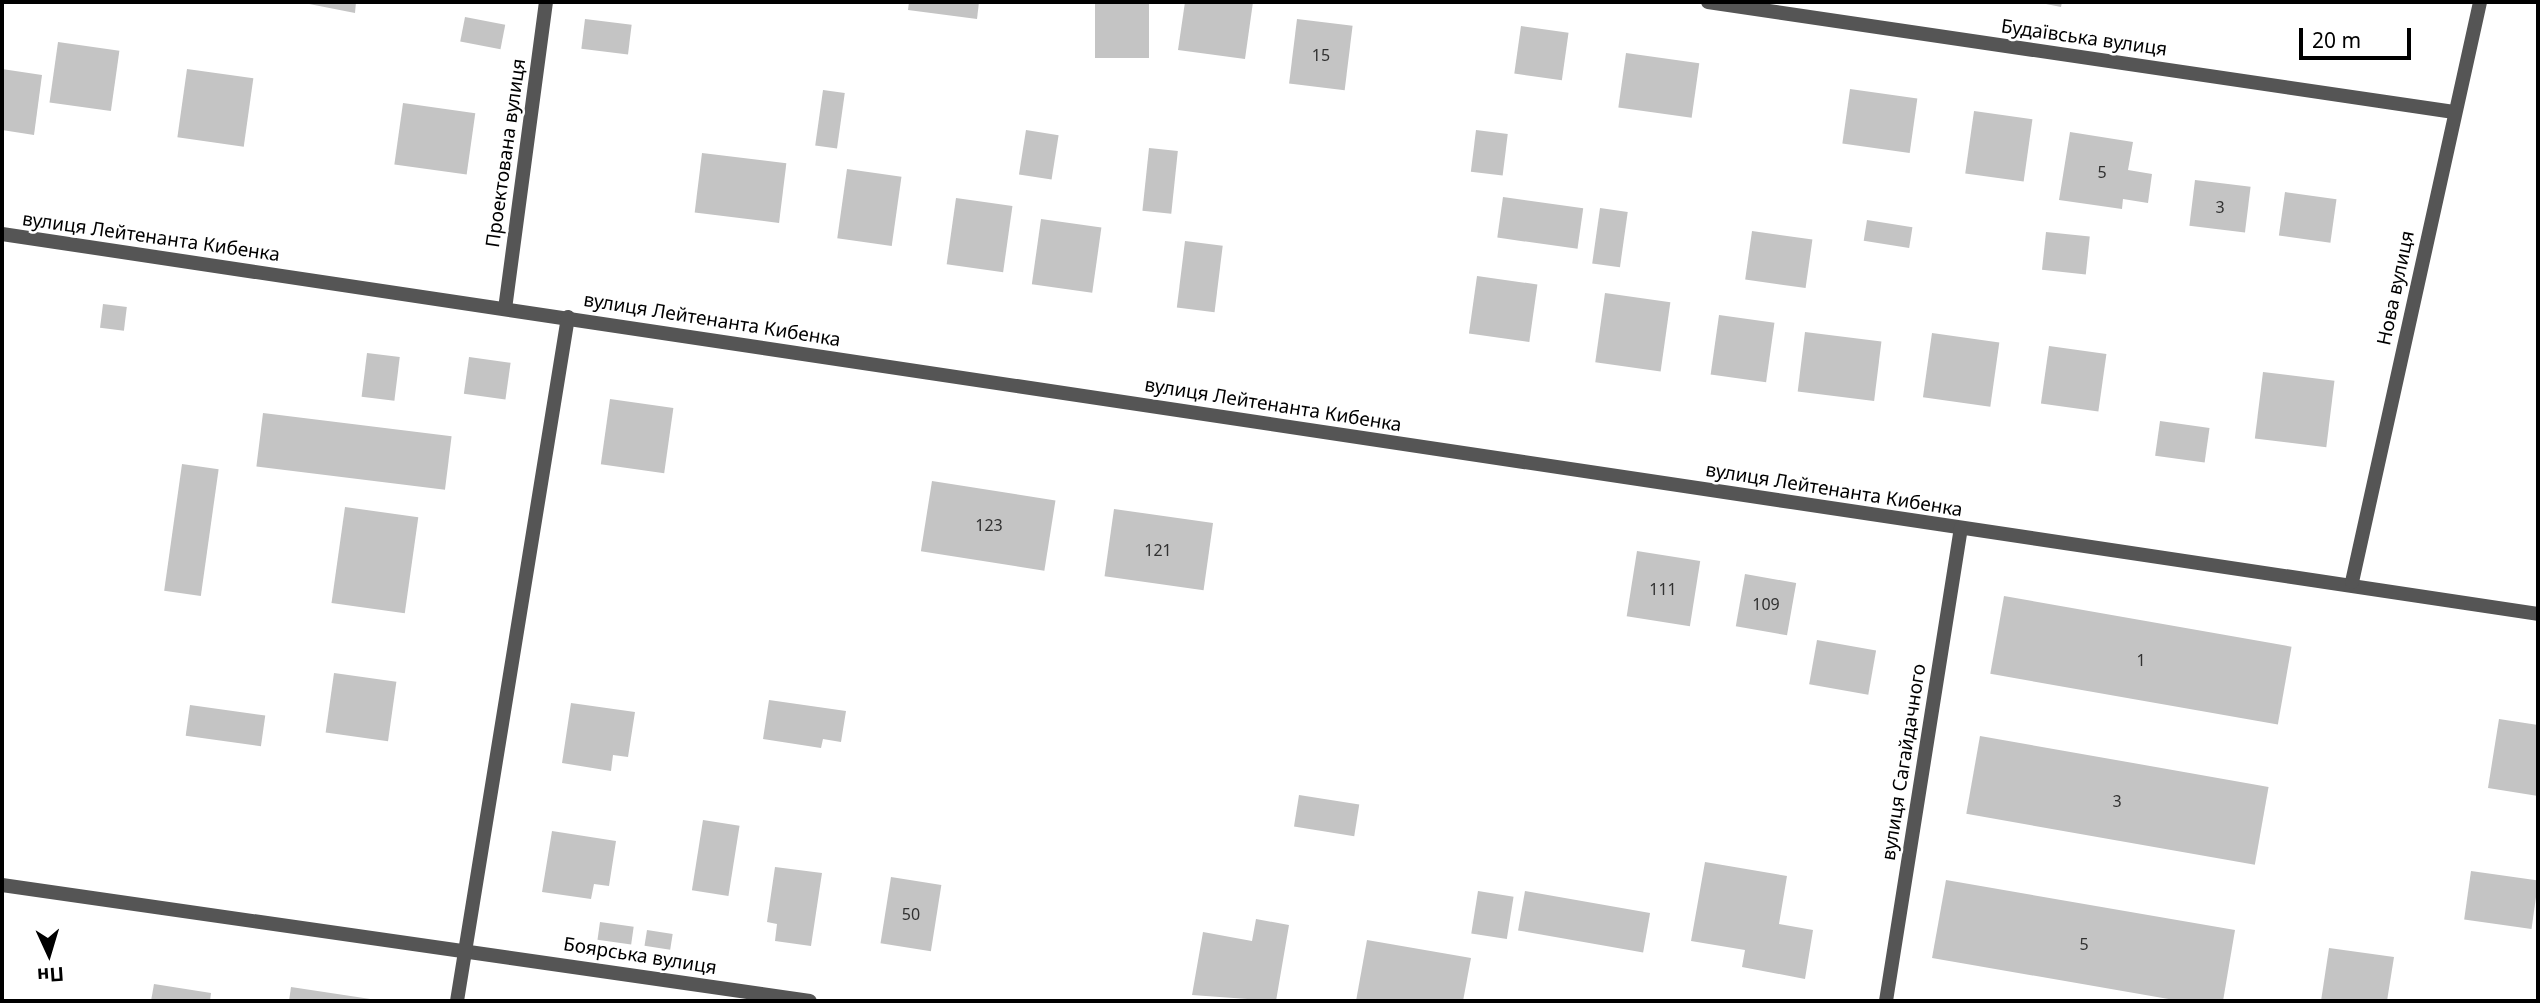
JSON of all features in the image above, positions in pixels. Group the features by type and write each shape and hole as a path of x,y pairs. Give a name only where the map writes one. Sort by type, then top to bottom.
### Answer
{"street":[{"name":"Проектована вулиця","path":"505,309 546,2"},
{"name":"Будаївська вулиця","path":"1708,2 2454,112"},
{"name":"Нова вулиця","path":"2352,582 2480,2"},
{"name":"вулиця Лейтенанта Кибенка","path":"2,234 1961,528 2352,582 2538,614"},
{"path":"457,1001 568,317"},
{"name":"вулиця Сагайдачного","path":"1886,1001 1961,528"},
{"name":"Боярська вулиця","path":"2,885 464,949 810,1001"}],"building":[{"path":"299,2 356,2 355,13"},
{"path":"909,2 979,2 977,19 908,10"},
{"path":"1095,2 1149,2 1149,58 1095,58"},
{"path":"1185,2 1253,2 1245,59 1178,50"},
{"path":"2036,2 2062,2 2061,7"},
{"path":"465,17 505,25 500,49 460,42"},
{"path":"585,19 632,25 628,55 581,49"},
{"path":"1297,19 1353,26 1345,90 1289,84"},
{"path":"1521,26 1569,33 1562,80 1514,74"},
{"path":"58,42 119,51 111,111 50,102"},
{"path":"1626,53 1699,63 1692,118 1618,107"},
{"path":"2,69 42,75 34,135 2,130"},
{"path":"187,69 253,78 244,147 177,137"},
{"path":"1850,89 1917,98 1910,153 1842,143"},
{"path":"823,90 845,93 837,149 815,145"},
{"path":"403,103 475,113 467,175 394,164"},
{"path":"1974,111 2032,119 2024,182 1965,173"},
{"path":"1026,130 1059,135 1052,180 1019,174"},
{"path":"1476,130 1508,134 1503,176 1471,172"},
{"path":"2070,132 2133,142 2128,170 2152,174 2148,203 2123,199 2122,209 2059,200"},
{"path":"1149,148 1178,151 1171,214 1142,211"},
{"path":"702,153 786,163 779,223 695,213"},
{"path":"847,169 901,177 892,246 837,238"},
{"path":"2195,180 2251,187 2245,232 2189,226"},
{"path":"2285,192 2336,199 2330,243 2279,236"},
{"path":"1503,197 1583,208 1578,249 1497,238"},
{"path":"956,198 1012,206 1003,272 947,264"},
{"path":"1600,208 1628,212 1620,267 1592,263"},
{"path":"1041,219 1101,227 1092,293 1032,284"},
{"path":"1867,220 1912,227 1909,248 1864,241"},
{"path":"1752,231 1812,239 1806,288 1745,280"},
{"path":"2046,232 2090,237 2086,274 2042,270"},
{"path":"1185,241 1223,246 1215,312 1177,308"},
{"path":"1477,276 1537,284 1529,342 1469,333"},
{"path":"1605,293 1670,302 1661,372 1595,362"},
{"path":"103,304 127,307 124,331 100,328"},
{"path":"1719,315 1774,323 1766,382 1711,374"},
{"path":"1805,332 1881,341 1874,401 1798,392"},
{"path":"1932,333 1999,342 1990,407 1923,397"},
{"path":"2049,346 2106,354 2098,412 2041,403"},
{"path":"367,353 400,357 394,401 362,397"},
{"path":"469,357 511,363 505,399 464,394"},
{"path":"2263,372 2334,381 2326,447 2255,439"},
{"path":"610,399 673,408 664,473 601,464"},
{"path":"263,413 452,436 445,490 256,467"},
{"path":"2160,421 2210,428 2205,463 2155,456"},
{"path":"182,464 219,469 201,596 164,591"},
{"path":"932,481 1055,501 1044,571 921,551"},
{"path":"345,507 418,517 405,613 332,603"},
{"path":"1114,509 1213,523 1204,590 1105,576"},
{"path":"1637,551 1700,561 1690,626 1627,616"},
{"path":"1745,574 1796,583 1787,635 1736,626"},
{"path":"2004,596 2292,647 2278,725 1990,674"},
{"path":"1817,640 1876,650 1868,695 1809,684"},
{"path":"334,673 396,682 388,741 326,732"},
{"path":"769,700 846,711 841,742 823,739 821,748 763,739"},
{"path":"571,703 635,712 628,757 613,755 611,771 562,763"},
{"path":"190,705 265,716 261,746 186,736"},
{"path":"2499,719 2538,725 2538,796 2488,788"},
{"path":"1980,736 2269,787 2255,865 1966,814"},
{"path":"1299,795 1359,805 1354,836 1294,827"},
{"path":"703,820 740,826 728,896 692,890"},
{"path":"552,831 616,841 609,886 594,884 591,899 542,892"},
{"path":"1705,862 1787,876 1779,924 1813,930 1805,979 1742,967 1745,950 1691,941"},
{"path":"775,867 822,873 811,946 775,941 777,924 767,922"},
{"path":"2471,871 2538,880 2532,929 2464,920"},
{"path":"891,877 941,885 931,951 881,943"},
{"path":"1946,880 2235,930 2223,1001 2180,1001 1932,958"},
{"path":"1478,891 1514,897 1507,939 1471,933"},
{"path":"1525,891 1650,913 1643,952 1518,930"},
{"path":"1256,919 1289,925 1276,1001 1192,995 1203,932 1252,941"},
{"path":"600,922 634,927 631,945 597,940"},
{"path":"647,930 673,934 670,950 644,946"},
{"path":"1367,940 1471,958 1463,1001 1356,1001"},
{"path":"2329,948 2394,957 2387,1001 2321,1001"},
{"path":"154,984 211,993 210,1001 151,1001"},
{"path":"291,987 377,1000 377,1001 289,1001"}]}
